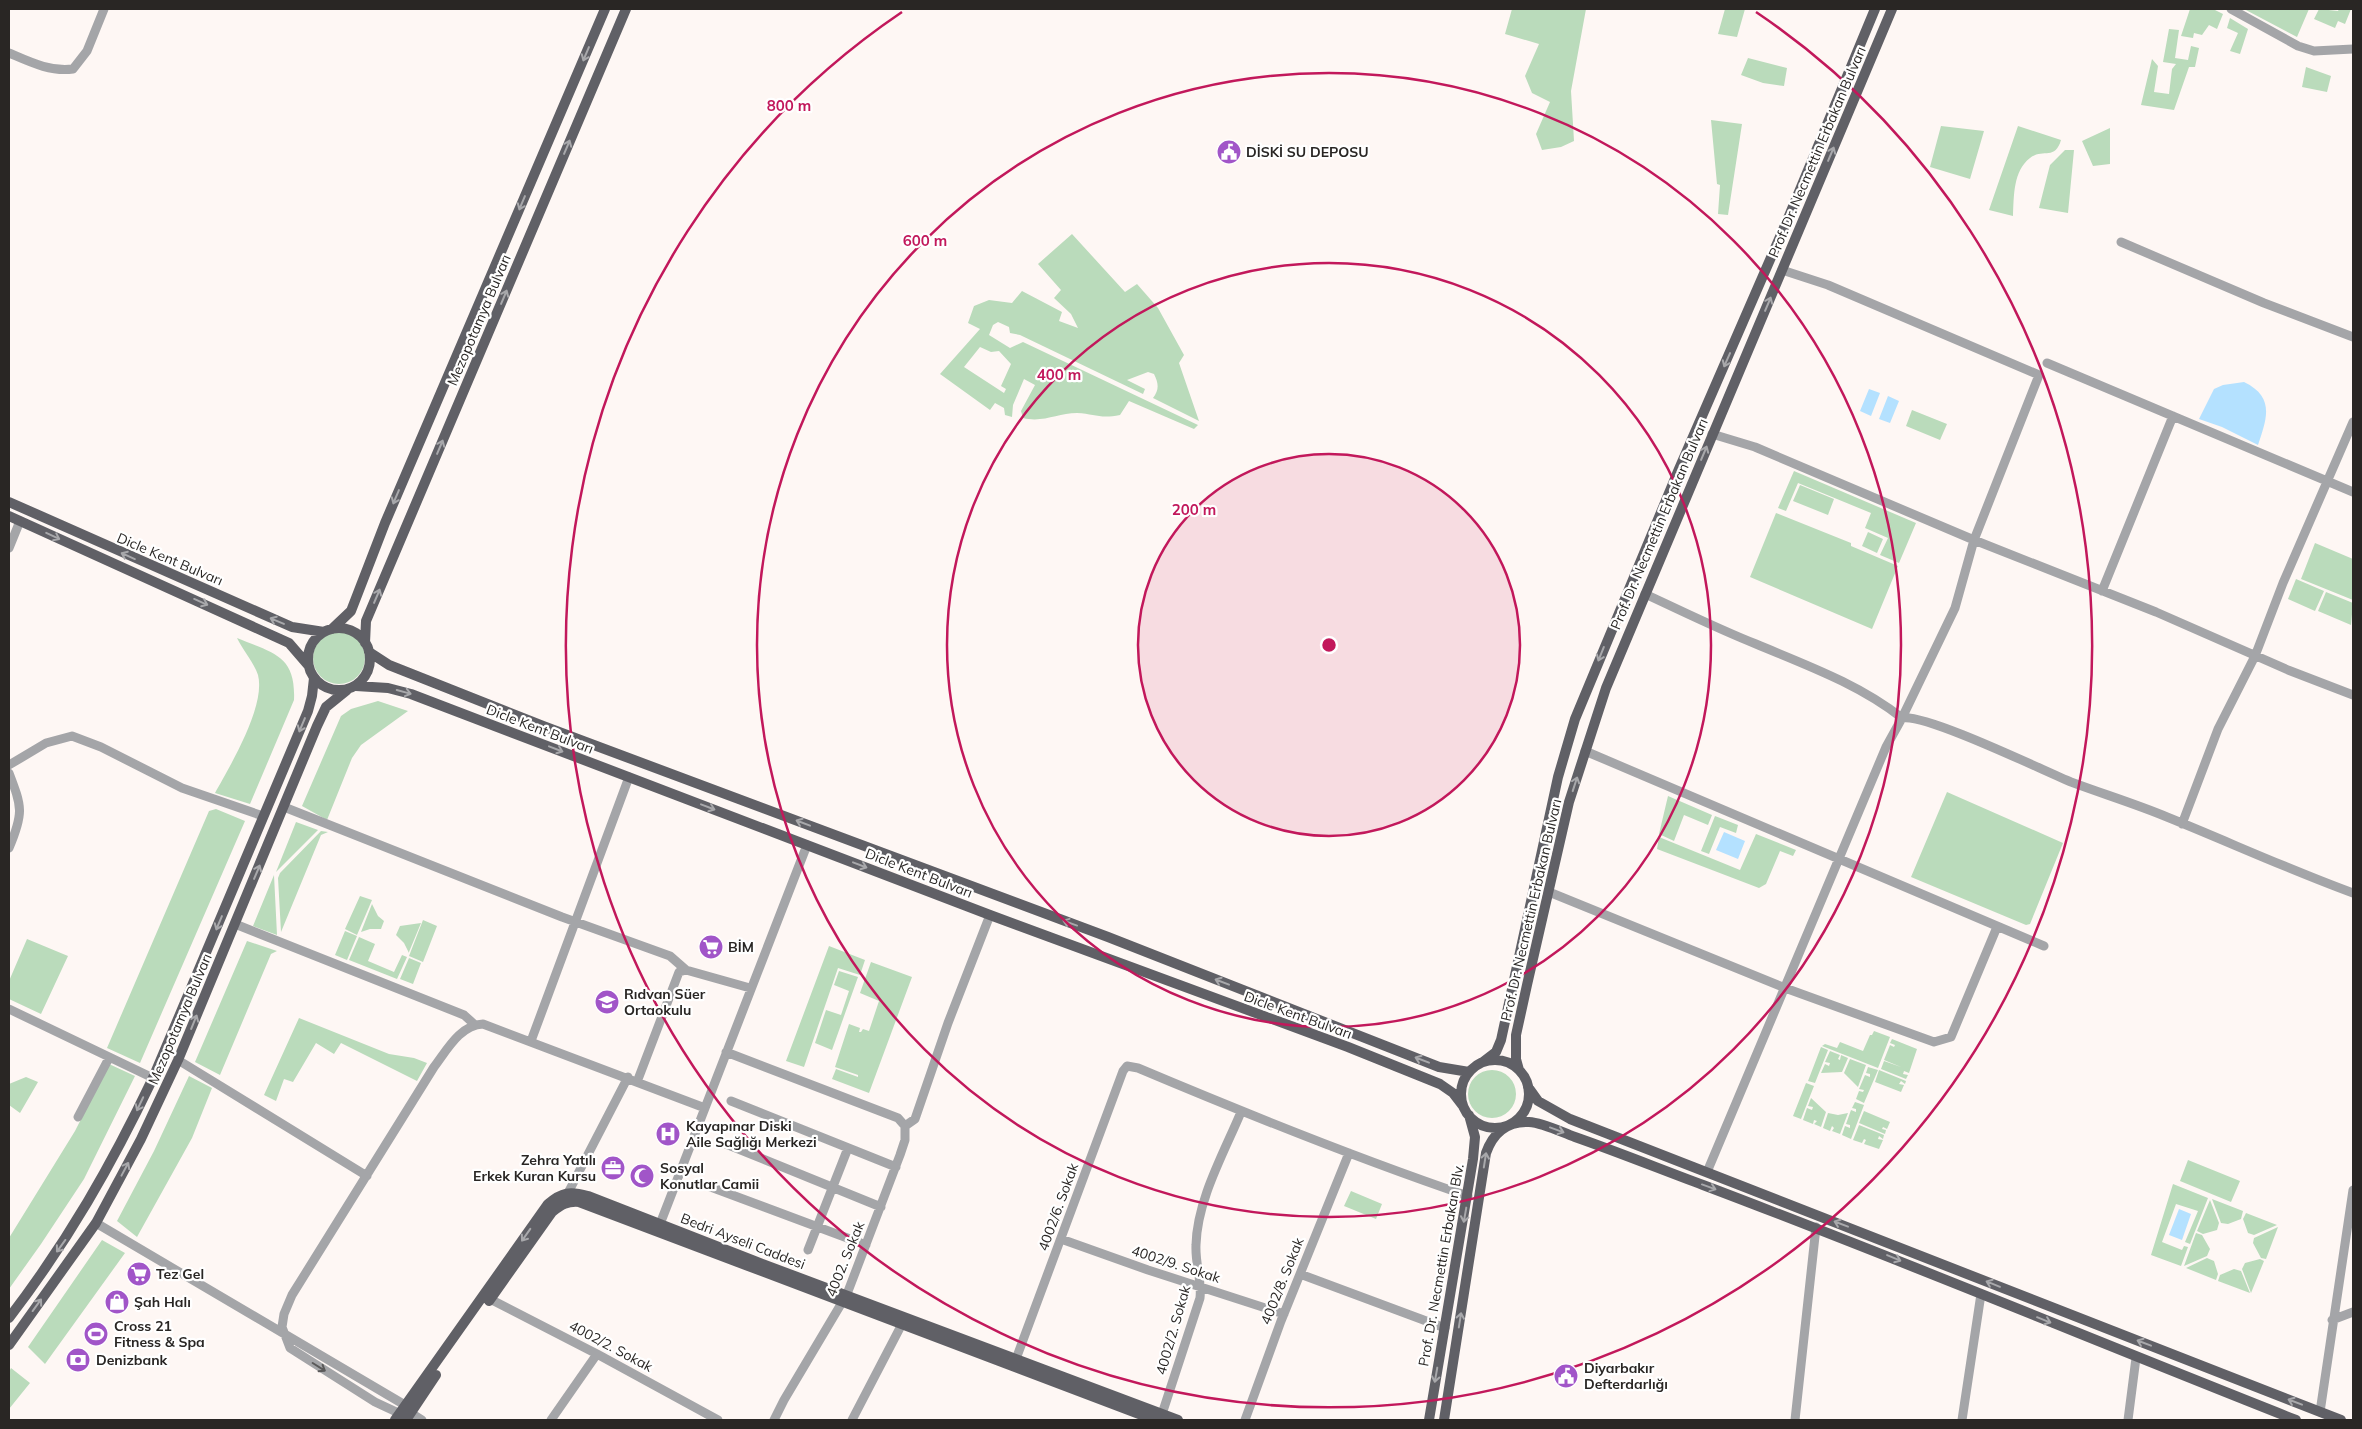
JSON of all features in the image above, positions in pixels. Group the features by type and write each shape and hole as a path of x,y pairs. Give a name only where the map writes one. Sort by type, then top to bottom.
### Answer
{"main road":[{"name":"Mezopotamya Bulvarı","path":"328,631 351,611 389,514 605,9"},
{"name":"Mezopotamya Bulvarı","path":"367,647 366,621 626,9"},
{"name":"Prof. Dr. Necmettin Erbakan Bulvarı","path":"1483,1062 1496,1052 1501,1040 1558,777 1575,719 1675,478 1789,216 1874,9"},
{"name":"Prof. Dr. Necmettin Erbakan Bulvarı","path":"1519,1070 1516,1059 1516,1035 1569,802 1606,688 1892,9"},
{"name":"Dicle Kent Bulvarı","path":"9,502 292,627 328,631"},
{"name":"Dicle Kent Bulvarı","path":"9,516 289,643 308,664"},
{"path":"350,630 359,635 367,647 368,671 352,688 328,689 314,678 308,664 311,646 328,631 350,630"},
{"name":"Dicle Kent Bulvarı","path":"367,647 390,665 543,726 1108,937 1439,1067 1469,1072"},
{"name":"Mezopotamya Bulvarı","path":"9,1318 83,1213 125,1136 153,1078 308,711 314,678"},
{"name":"Mezopotamya Bulvarı","path":"9,1345 96,1223 141,1139 178,1060 326,707 352,688"},
{"name":"Dicle Kent Bulvarı","path":"352,688 388,688 411,694 990,915 1348,1047 1440,1084 1453,1093 1463,1106"},
{"path":"2296,1420 2136,1358 1816,1227 1542,1125 1530,1122 1488,1127 1477,1123 1463,1106 1462,1088 1469,1072 1483,1062 1502,1061 1519,1070 1538,1101 1548,1109 1570,1119 2340,1420"},
{"path":"1510,1124 1519,1118 1525,1109 1528,1087"},
{"name":"Prof. Dr. Necmettin Erbakan Blv.","path":"1429,1420 1468,1196 1475,1137 1469,1115"},
{"name":"Prof. Dr. Necmettin Erbakan Blv.","path":"1444,1420 1486,1153 1496,1134 1510,1124"},
{"path":"405,1414 548,1204 560,1194 569,1192"},
{"name":"Bedri Ayseli Caddesi","path":"569,1192 588,1196 660,1224 902,1324 1158,1417 1178,1420"},
{"name":"Bedri Ayseli Caddesi","path":"405,1414 490,1300 552,1212 570,1201 586,1204 845,1299 1016,1359 1158,1417"}],"street":[{"path":"9,53 42,67 60,71 73,70 87,51 104,9"},
{"path":"2231,9 2298,46 2314,51 2353,49"},
{"path":"2121,242 2264,303 2353,337"},
{"path":"1707,1172 1886,746 1902,718 1955,608 1974,540 2038,375 1828,286 1782,270"},
{"path":"2047,364 2353,492"},
{"path":"2102,591 2173,416"},
{"path":"2182,824 2218,728 2255,656 2283,583 2353,422"},
{"path":"1712,434 1755,447 1974,540 2353,695"},
{"path":"9,548 20,521"},
{"path":"1645,594 1728,633 1828,674 1884,704 1902,718 1916,719 1952,731 2073,782 2353,893"},
{"path":"9,765 46,743 72,736 101,747 182,788 263,816"},
{"path":"1585,751 2044,946"},
{"path":"9,773 19,800 21,814 18,828 9,848"},
{"path":"531,1041 629,777"},
{"path":"284,807 576,922 670,956 686,970 750,988"},
{"path":"660,1224 806,845"},
{"path":"1549,892 1784,988 1934,1042 1940,1042 1951,1037 1997,926"},
{"path":"726,1052 898,1118 905,1126 915,1119 948,1023 990,915"},
{"path":"235,924 464,1015 474,1024"},
{"path":"637,1082 679,972 686,970"},
{"path":"9,1009 153,1078"},
{"path":"285,1336 282,1327 284,1314 292,1295 434,1067 460,1033 474,1024 483,1024 531,1041 705,1108"},
{"path":"78,1117 109,1058"},
{"path":"178,1060 367,1176"},
{"name":"4002/6. Sokak","path":"1016,1359 1123,1071 1127,1066 1138,1068 1241,1112"},
{"path":"569,1192 628,1077"},
{"path":"731,1101 896,1167"},
{"path":"1241,1112 1468,1196"},
{"name":"4002/2. Sokak","path":"1158,1417 1200,1298 1201,1287 1196,1246 1198,1225 1209,1188 1241,1112"},
{"name":"4002. Sokak","path":"774,1420 845,1299 896,1167 905,1140 905,1126"},
{"path":"721,1142 880,1207"},
{"path":"808,1250 848,1148"},
{"name":"4002/8. Sokak","path":"1244,1420 1284,1314 1349,1153"},
{"path":"708,1186 866,1245"},
{"path":"2320,1412 2332,1320 2353,1190"},
{"path":"96,1223 285,1336 405,1414 422,1420"},
{"path":"1794,1420 1816,1227"},
{"name":"4002/9. Sokak","path":"1061,1239 1148,1270 1284,1314"},
{"path":"1300,1274 1445,1328"},
{"path":"1962,1420 1981,1294"},
{"name":"4002/2. Sokak","path":"490,1300 597,1354 718,1420"},
{"path":"2332,1320 2353,1312"},
{"path":"852,1420 902,1324"},
{"path":"551,1420 597,1354"},
{"path":"2128,1420 2136,1358"}],"green space":[{"path":"1512,9 1586,9 1571,91 1574,141 1561,147 1542,150 1536,134 1550,102 1532,93 1525,76 1539,44 1505,34"},
{"path":"1725,9 1745,9 1737,37 1718,34"},
{"path":"2190,9 2213,9 2223,14 2217,29 2209,25 2202,35 2194,33 2193,38 2181,36"},
{"path":"2244,9 2309,9 2297,37"},
{"path":"2319,9 2338,11 2339,9 2351,9 2345,24 2338,21 2335,28 2314,19"},
{"path":"2230,18 2248,29 2240,54 2230,51 2238,33 2227,28"},
{"path":"2169,29 2179,30 2175,58 2188,60 2191,46 2199,48 2195,67 2189,67 2174,110 2141,105 2152,59 2158,66 2154,92 2169,94 2172,69 2176,64 2163,62"},
{"path":"1748,58 1787,68 1784,86 1763,83 1741,75"},
{"path":"2306,67 2331,76 2327,92 2302,87"},
{"path":"1711,120 1742,124 1728,215 1718,214 1720,185 1717,184"},
{"path":"1941,126 1984,131 1970,179 1930,167"},
{"path":"2018,126 2061,140 2052,152 2035,155 2024,163 2017,177 2013,216 1989,210"},
{"path":"2110,128 2110,164 2093,166 2082,141"},
{"path":"2065,150 2074,150 2068,213 2039,208 2050,165"},
{"path":"1072,234 1125,292 1137,284 1158,308 1184,355 1179,363 1199,421 1153,398 1158,387 1154,374 1148,372 1127,380 1145,389 1143,394 1020,335 1010,333 1009,327 998,322 993,325 989,335 1010,348 1023,342 1198,425 1194,429 1129,401 1120,415 1102,416 1070,413 1044,419 1023,418 1021,411 1035,385 1024,379 1013,405 1012,417 1005,415 1004,408 995,403 990,410 940,374 980,329 968,323 974,306 989,300 1012,303 1022,291 1062,312 1059,321 1078,328 1071,314 1054,298 1061,290 1038,264","holes":["980,347 991,352 999,351 1011,364 1001,386 1006,389 1004,393 964,367"]},
{"path":"1912,410 1947,424 1940,440 1906,426"},
{"path":"1794,471 1916,523 1899,563 1880,555 1888,538 1865,528 1871,513 1798,483 1786,511 1778,508"},
{"path":"1800,485 1834,499 1828,515 1793,501"},
{"path":"1776,513 1851,543 1851,546 1898,566 1872,629 1750,577"},
{"path":"1868,532 1883,539 1877,553 1862,546"},
{"path":"2315,543 2353,559 2353,600 2301,579"},
{"path":"2296,579 2324,591 2315,611 2288,599"},
{"path":"2326,592 2353,603 2351,625 2318,611"},
{"path":"334,632 344,632 358,639 365,653 365,663 358,677 344,684 334,684 324,680 317,673 313,663 313,653 317,643 324,636"},
{"path":"237,638 271,652 280,658 291,673 294,685 294,700 250,804 215,793 245,736 257,703 258,675"},
{"path":"378,701 408,711 361,745 352,758 327,820 302,806 341,716 351,709"},
{"path":"1947,792 2063,843 2030,924 2026,925 1911,877"},
{"path":"1668,796 1712,815 1708,825 1684,815 1674,841 1659,834"},
{"path":"216,809 245,821 140,1063 107,1048 209,811"},
{"path":"1715,816 1738,825 1736,833 1720,827 1709,854 1701,851"},
{"path":"296,822 318,830 276,872"},
{"path":"321,831 328,832 321,835 281,932 278,878 280,873"},
{"path":"1756,834 1796,850 1793,856 1780,851 1766,884 1759,888 1657,849 1659,837 1740,870"},
{"path":"274,875 277,935 253,926"},
{"path":"360,896 372,900 357,935 345,929"},
{"path":"372,904 378,916 384,921 381,929 370,929 361,932"},
{"path":"423,920 437,926 423,962 409,956"},
{"path":"421,923 409,953 404,943 396,935 400,926"},
{"path":"345,931 357,936 347,960 335,955"},
{"path":"359,937 375,944 368,961 394,972 402,955 407,957 397,979 349,960"},
{"path":"27,939 68,956 41,1014 9,999 9,981"},
{"path":"247,941 277,951 271,954 220,1075 195,1062"},
{"path":"829,946 865,960 860,975 838,968 804,1067 786,1061"},
{"path":"409,958 421,963 413,984 400,979"},
{"path":"871,962 912,977 869,1093 832,1079 836,1069 858,1077 858,1075 835,1067 849,1024 860,1028 859,1032 863,1029 869,1031 879,1001 860,993"},
{"path":"839,971 858,977 832,1050 815,1043 826,1010 841,1015 849,991 834,985"},
{"path":"299,1018 389,1054 414,1058 427,1063 417,1081 341,1043 334,1054 316,1043 293,1082 284,1079 276,1101 264,1095"},
{"path":"1874,1031 1890,1037 1878,1068 1822,1046 1825,1044 1837,1048 1840,1042 1863,1051 1870,1035"},
{"path":"1892,1039 1917,1049 1909,1073 1904,1071 1903,1074 1908,1075 1906,1079 1881,1069 1884,1061 1901,1067 1884,1060 1890,1045 1894,1047 1895,1045 1890,1043"},
{"path":"1821,1047 1828,1050 1815,1083 1808,1081"},
{"path":"1830,1051 1840,1055 1838,1059 1840,1060 1841,1055 1848,1058 1842,1072 1821,1073 1825,1064 1829,1066 1830,1063 1825,1062"},
{"path":"1850,1059 1866,1065 1858,1087 1844,1073"},
{"path":"109,1064 135,1076 84,1179 9,1289 9,1238 75,1131"},
{"path":"1868,1067 1878,1070 1864,1103 1856,1099 1859,1091 1863,1092 1864,1090 1859,1089 1865,1075 1870,1077 1870,1074 1866,1073"},
{"path":"1492,1070 1501,1072 1509,1077 1514,1085 1516,1094 1514,1103 1509,1111 1501,1116 1492,1118 1483,1116 1475,1111 1470,1103 1468,1094 1470,1085 1475,1077 1483,1072"},
{"path":"1879,1070 1906,1081 1905,1084 1901,1081 1899,1084 1904,1085 1901,1092 1875,1082"},
{"path":"189,1076 212,1088 192,1138 137,1237 117,1221 154,1151"},
{"path":"26,1077 38,1082 20,1113 9,1105 9,1084"},
{"path":"1806,1083 1814,1086 1801,1119 1793,1116"},
{"path":"1811,1098 1826,1112 1821,1127 1814,1124 1817,1121 1814,1120 1813,1124 1803,1120 1807,1108 1812,1110 1813,1107 1808,1106"},
{"path":"1855,1102 1864,1105 1851,1139 1842,1135 1845,1126 1850,1128 1850,1125 1846,1124 1851,1110 1856,1112 1856,1109 1852,1108"},
{"path":"1864,1111 1890,1122 1887,1129 1883,1127 1882,1129 1886,1130 1885,1134 1859,1123"},
{"path":"1828,1113 1838,1115 1848,1113 1840,1134 1832,1131 1834,1128 1832,1126 1830,1131 1823,1128"},
{"path":"1859,1125 1884,1135 1883,1139 1879,1136 1878,1139 1883,1140 1879,1149 1864,1144 1866,1140 1864,1139 1862,1143 1853,1140"},
{"path":"2188,1160 2240,1181 2231,1202 2180,1181"},
{"path":"2173,1184 2208,1198 2190,1244 2185,1242 2198,1211 2176,1204 2162,1242 2182,1250 2184,1246 2188,1247 2181,1266 2151,1255"},
{"path":"1351,1191 1382,1204 1376,1219 1344,1206"},
{"path":"2212,1199 2243,1211 2241,1219 2228,1224 2221,1223"},
{"path":"2210,1200 2219,1223 2217,1230 2203,1234 2197,1231"},
{"path":"2246,1213 2277,1225 2254,1235 2248,1233 2243,1219"},
{"path":"2278,1227 2266,1259 2261,1258 2253,1243 2254,1238"},
{"path":"2196,1233 2202,1235 2210,1249 2207,1256 2184,1266"},
{"path":"102,1240 125,1253 45,1364 28,1347"},
{"path":"2207,1258 2214,1261 2218,1274 2216,1280 2186,1268"},
{"path":"2260,1259 2264,1261 2251,1293 2242,1269 2245,1263"},
{"path":"2234,1269 2241,1271 2250,1293 2218,1281 2220,1275"},
{"path":"11,1368 30,1383 9,1409 9,1372"}],"water":[{"path":"2244,382 2261,394 2266,409 2264,426 2258,445 2222,427 2199,419 2214,389 2223,385"},
{"path":"1869,389 1880,393 1871,416 1860,411"},
{"path":"1888,396 1899,401 1890,423 1879,419"},
{"path":"1724,832 1745,841 1738,859 1716,850"},
{"path":"2179,1209 2191,1214 2182,1240 2169,1235"}],"place":[{"name":"DİSKİ SU DEPOSU","path":"1229,152"},
{"name":"BİM","path":"711,947"},
{"name":"Rıdvan Süer Ortaokulu","path":"607,1002"},
{"name":"Kayapınar Diski Aile Sağlığı Merkezi","path":"668,1134"},
{"name":"Zehra Yatılı Erkek Kuran Kursu","path":"613,1168"},
{"name":"Sosyal Konutlar Camii","path":"642,1176"},
{"name":"Tez Gel","path":"139,1274"},
{"name":"Şah Halı","path":"117,1302"},
{"name":"Cross 21 Fitness & Spa","path":"96,1334"},
{"name":"Denizbank","path":"78,1360"},
{"name":"Diyarbakır Defterdarlığı","path":"1566,1376"}]}
